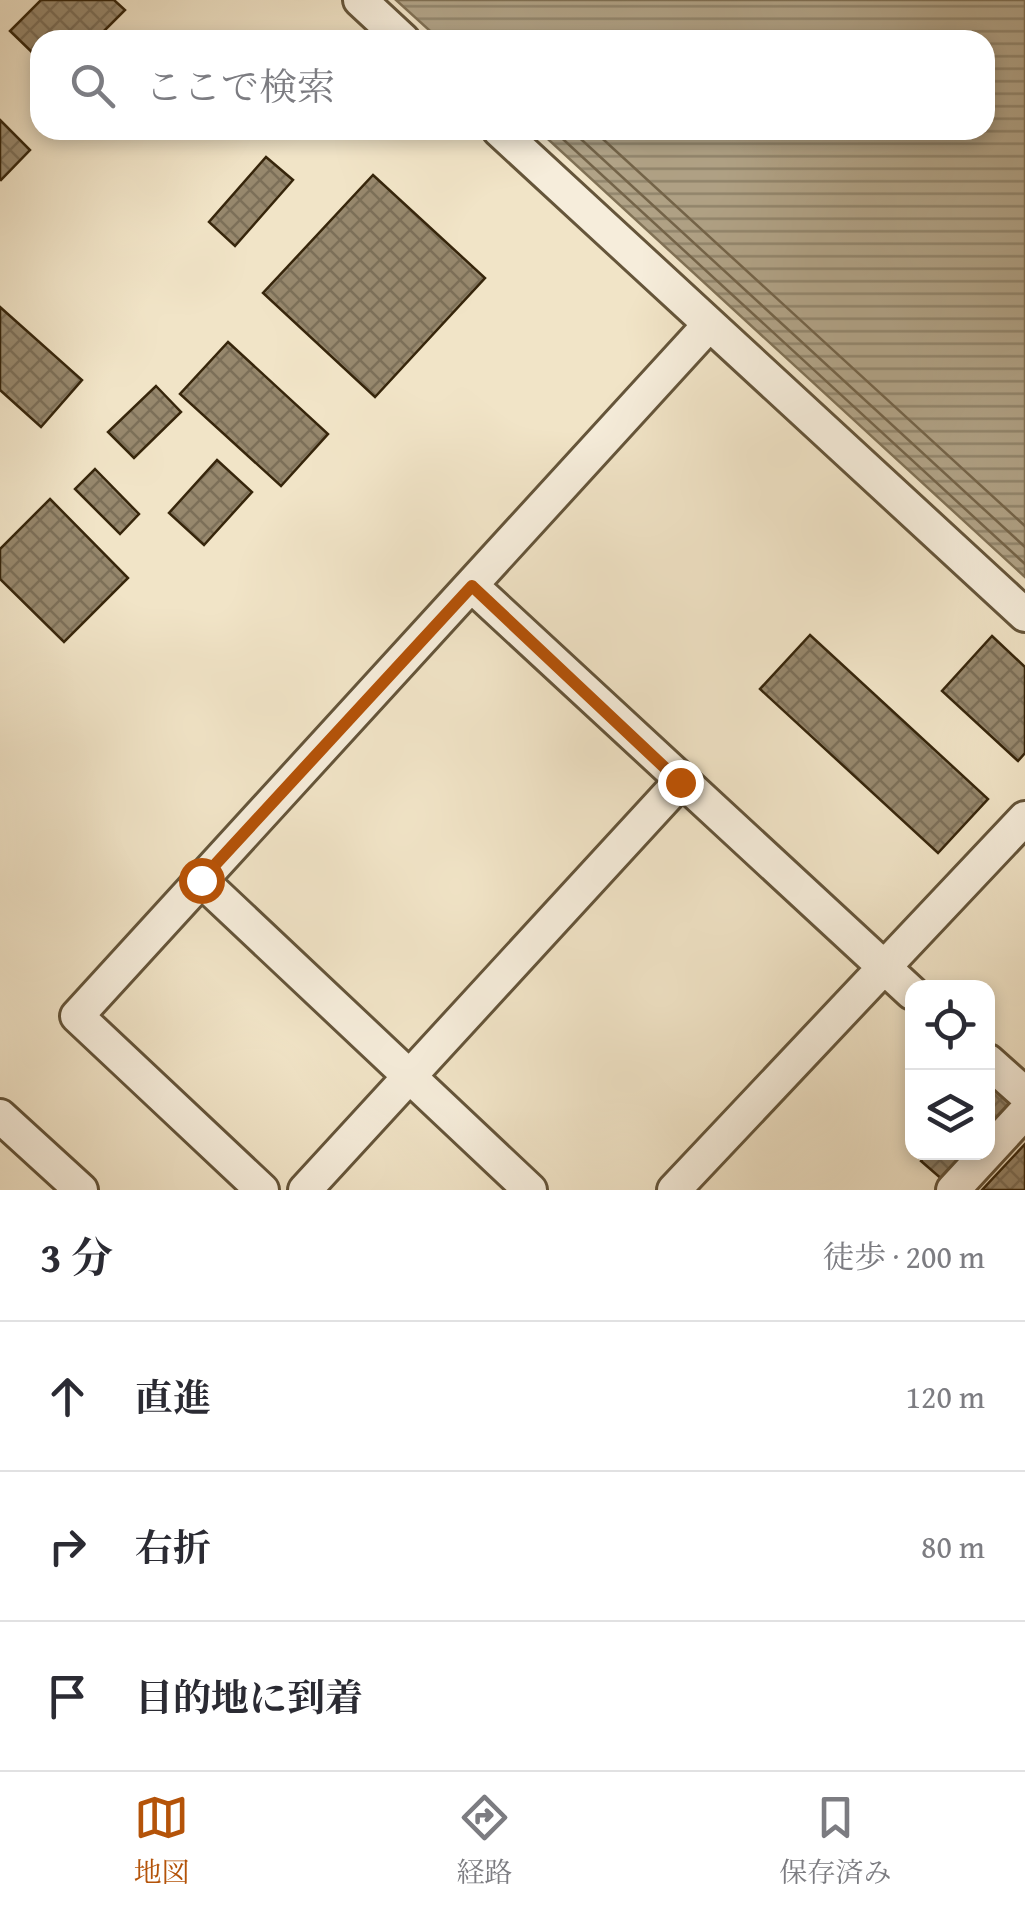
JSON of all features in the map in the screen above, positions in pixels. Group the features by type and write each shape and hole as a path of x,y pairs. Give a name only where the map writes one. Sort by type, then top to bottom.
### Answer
{"lane":[{"path":"360,0 392,30"},
{"path":"510,140 1025,616"},
{"path":"262,1190 77,1016 708,326"},
{"path":"472,586 905,988"},
{"path":"305,1190 680,782"},
{"path":"674,1190 1025,818"},
{"path":"201,880 530,1190"},
{"path":"995,1067 1025,1094"},
{"path":"953,1190 1025,1112"},
{"path":"0,1116 81,1190"}],"water":[{"path":"396,0 1025,0 1025,577 549,140 995,140 995,30 429,30"}],"building":[{"path":"41,0 114,0 125,10 105,30 30,30 30,50 10,31"},
{"path":"0,120 30,150 1,180 0,179"},
{"path":"266,157 293,180 235,246 209,222"},
{"path":"373,175 485,278 375,397 263,293"},
{"path":"0,307 82,380 41,427 0,390"},
{"path":"228,342 328,434 281,486 180,394"},
{"path":"156,386 181,412 134,458 108,432"},
{"path":"217,460 252,492 204,545 169,513"},
{"path":"95,469 139,514 120,534 75,489"},
{"path":"50,499 128,578 64,642 0,579 0,549"},
{"path":"810,635 988,799 938,853 760,689"},
{"path":"992,636 1025,667 1025,753 1018,761 942,691"},
{"path":"995,1083 1014,1100 995,1123"},
{"path":"1025,1144 1025,1190 982,1190"},
{"path":"922,1160 962,1160 944,1181"}],"route":[{"path":"201,880 472,586 680,782"}]}
